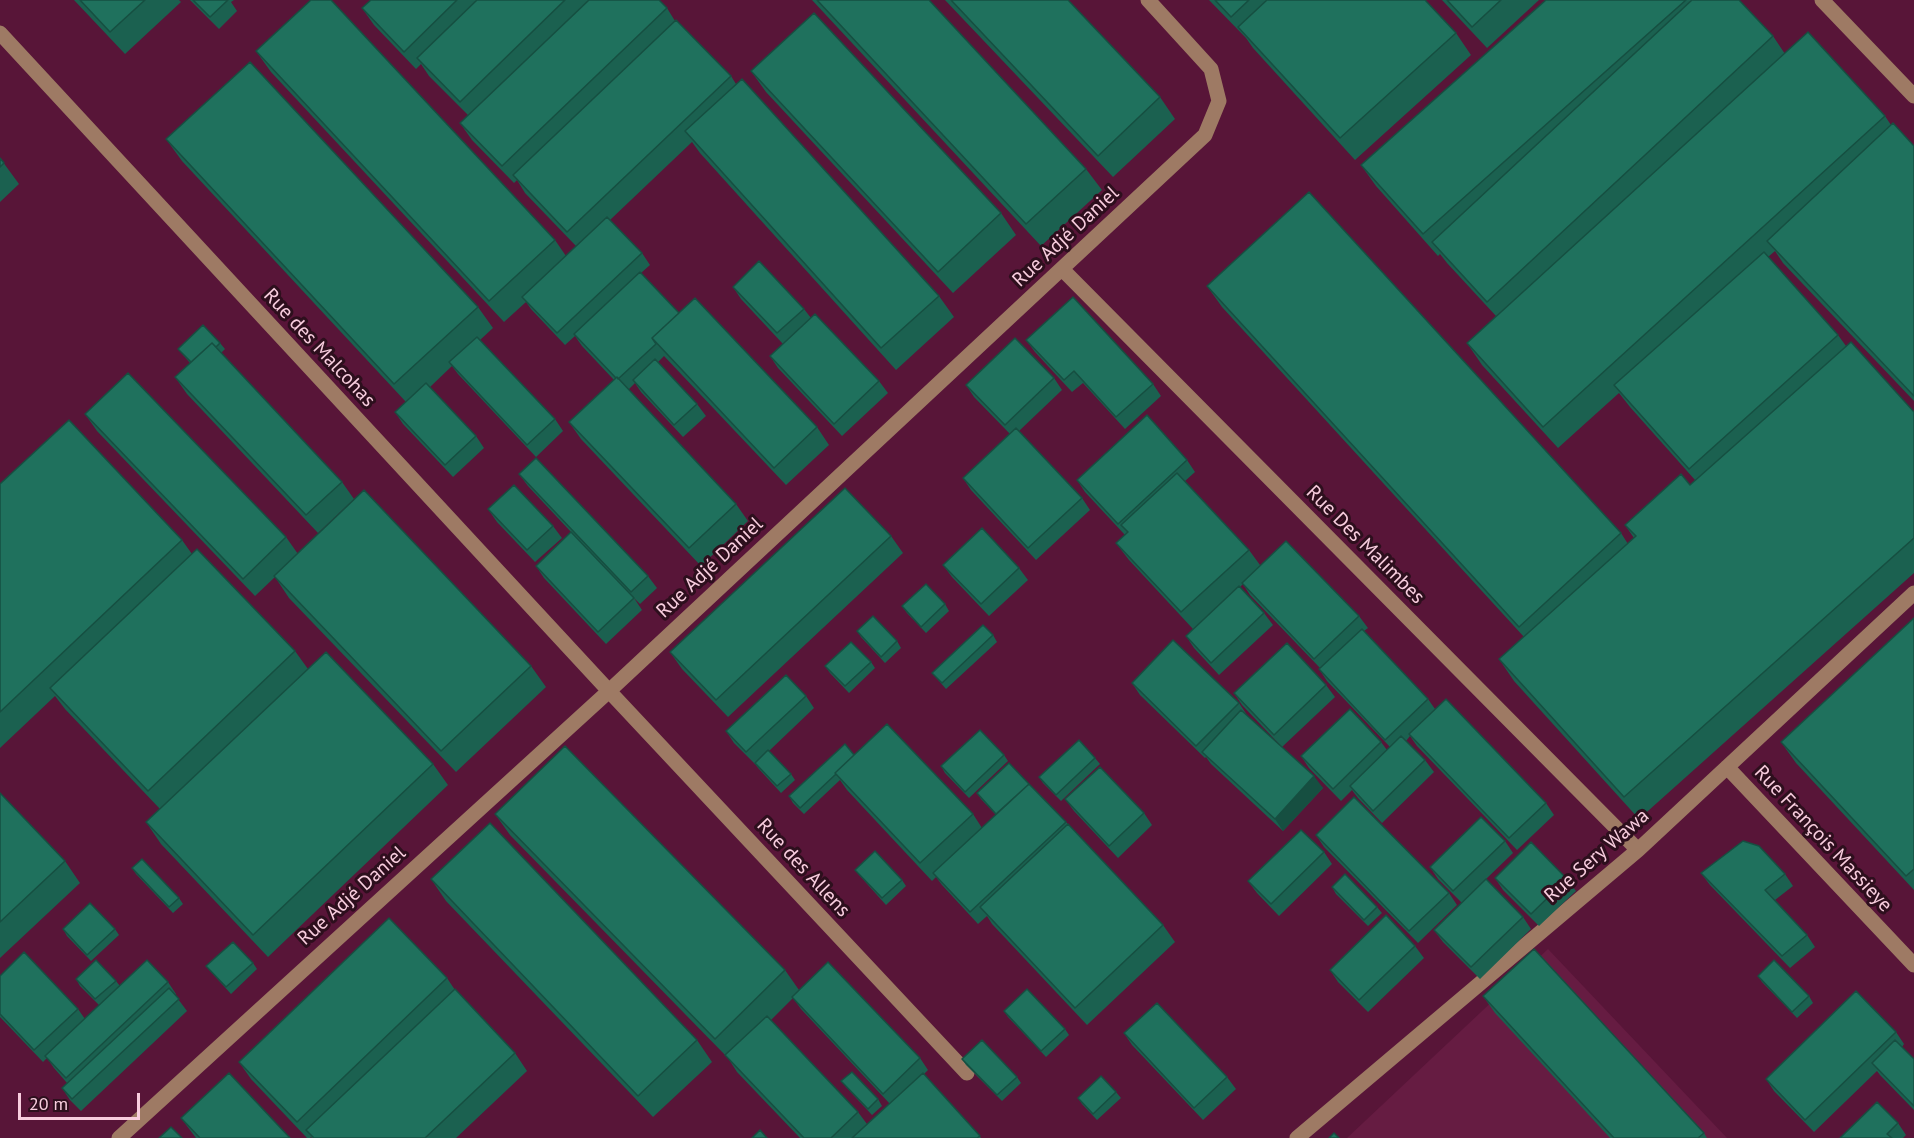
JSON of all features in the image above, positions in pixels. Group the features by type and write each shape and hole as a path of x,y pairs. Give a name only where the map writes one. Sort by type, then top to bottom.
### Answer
{"street":[{"name":"Rue Adjé Daniel","path":"119,1138 609,691 1205,135 1220,101 1211,69 1148,0"},
{"path":"1822,0 1914,96"},
{"name":"Rue des Malcohas","path":"0,33 609,691"},
{"name":"Rue Des Malimbes","path":"1062,269 1638,850"},
{"name":"Rue Sery Wawa","path":"1297,1138 1638,850 1914,593"},
{"name":"Rue des Allens","path":"609,691 967,1073"},
{"name":"Rue François Massieye","path":"1727,768 1914,965"}],"shaded area":[{"path":"1548,949 1727,1138 1347,1138"}],"building":[{"path":"80,0 145,0 110,32"},
{"path":"193,0 228,0 210,17"},
{"path":"311,0 331,0 555,240 489,301 256,51"},
{"path":"371,0 457,0 404,52 362,8"},
{"path":"477,0 565,0 460,102 417,58"},
{"path":"589,0 659,0 667,8 502,166 460,123"},
{"path":"817,0 929,0 1086,169 1026,224"},
{"path":"951,0 1068,0 1160,97 1098,156"},
{"path":"1215,0 1249,0 1231,17"},
{"path":"1267,0 1425,0 1456,33 1340,138 1238,27"},
{"path":"1447,0 1501,0 1472,27"},
{"path":"1546,0 1686,0 1423,234 1361,165"},
{"path":"1692,0 1739,0 1773,36 1487,302 1432,242"},
{"path":"814,13 1001,213 938,272 751,71"},
{"path":"676,20 731,76 567,232 513,175"},
{"path":"1808,32 1885,116 1543,427 1467,343"},
{"path":"250,62 478,307 394,384 166,139"},
{"path":"742,79 939,296 881,348 685,131"},
{"path":"1893,123 1914,146 1914,396 1767,241"},
{"path":"1309,192 1621,533 1519,627 1207,286"},
{"path":"607,217 642,253 557,333 522,297"},
{"path":"1764,252 1838,335 1689,469 1614,385"},
{"path":"759,261 804,309 777,333 733,287"},
{"path":"640,272 679,313 652,338 656,344 618,379 574,334"},
{"path":"1073,297 1153,384 1116,417 1074,371 1064,380 1026,340"},
{"path":"695,298 817,427 774,468 652,338"},
{"path":"815,314 879,381 834,424 770,356"},
{"path":"203,325 220,343 216,347 212,343 191,362 178,349"},
{"path":"477,337 555,419 527,445 449,362"},
{"path":"1015,338 1054,378 1005,425 966,385"},
{"path":"1851,342 1914,412 1914,538 1624,797 1499,659 1636,536 1625,525 1681,474 1690,485"},
{"path":"212,343 342,482 306,515 175,377"},
{"path":"655,359 697,404 674,425 633,380"},
{"path":"128,373 286,537 243,579 85,414"},
{"path":"617,377 736,504 689,548 569,422"},
{"path":"426,383 476,436 445,465 395,412"},
{"path":"1147,415 1187,460 1118,524 1077,480"},
{"path":"69,420 182,540 0,712 0,484"},
{"path":"1016,428 1082,498 1028,548 963,478"},
{"path":"536,458 648,576 631,592 519,474"},
{"path":"1177,473 1249,550 1181,612 1116,543 1128,532 1121,525"},
{"path":"514,485 553,526 527,550 488,509"},
{"path":"845,488 891,536 716,700 670,652"},
{"path":"364,490 531,666 441,751 274,576"},
{"path":"982,528 1019,568 981,604 943,565"},
{"path":"571,532 634,598 598,632 536,566"},
{"path":"1286,541 1359,616 1314,659 1242,583"},
{"path":"197,549 295,651 148,791 50,688"},
{"path":"926,584 945,604 921,627 902,606"},
{"path":"1239,586 1264,613 1211,663 1186,636"},
{"path":"873,616 897,641 881,657 857,631"},
{"path":"1914,618 1914,869 1906,876 1781,742"},
{"path":"983,625 993,635 942,683 932,673"},
{"path":"1362,629 1428,699 1385,740 1319,669"},
{"path":"1173,640 1239,703 1196,746 1132,683"},
{"path":"851,642 871,662 845,686 825,666"},
{"path":"1287,643 1326,685 1274,735 1234,693"},
{"path":"326,652 433,764 253,935 146,822"},
{"path":"786,675 806,696 746,752 726,731"},
{"path":"1446,699 1546,803 1509,838 1409,734"},
{"path":"1350,709 1381,742 1333,789 1301,756"},
{"path":"1241,710 1314,776 1275,819 1202,752"},
{"path":"887,724 973,814 920,863 835,773"},
{"path":"980,730 1004,755 965,792 941,766"},
{"path":"1401,736 1425,760 1373,811 1350,786"},
{"path":"1079,740 1095,758 1056,795 1039,777"},
{"path":"845,744 854,755 800,808 789,796"},
{"path":"565,746 785,970 715,1039 495,814"},
{"path":"768,750 791,774 777,786 755,763"},
{"path":"1009,763 1029,784 996,814 977,793"},
{"path":"1100,767 1144,813 1109,846 1065,799"},
{"path":"1029,784 1066,822 970,912 933,873"},
{"path":"0,793 65,861 0,922"},
{"path":"1354,797 1449,893 1409,931 1316,835"},
{"path":"1481,817 1505,841 1453,891 1430,867"},
{"path":"490,823 697,1040 638,1096 431,879"},
{"path":"1068,824 1163,925 1075,1008 980,907"},
{"path":"1301,830 1324,852 1271,904 1248,881"},
{"path":"1743,841 1759,846 1785,874 1765,890 1807,935 1782,956 1701,873"},
{"path":"1531,842 1567,879 1531,914 1495,878"},
{"path":"875,851 902,880 882,898 855,870"},
{"path":"142,859 179,898 169,907 132,868"},
{"path":"1345,874 1377,907 1364,920 1332,887"},
{"path":"1486,879 1523,917 1471,967 1434,930"},
{"path":"90,903 115,929 87,955 63,929"},
{"path":"1386,915 1415,946 1359,1000 1330,970"},
{"path":"389,918 447,978 297,1122 239,1062"},
{"path":"233,942 253,963 226,987 206,966"},
{"path":"1534,949 1704,1133 1698,1138 1614,1138 1483,996"},
{"path":"24,952 78,1009 34,1050 0,1014 0,976"},
{"path":"96,960 116,981 95,999 76,979"},
{"path":"147,960 168,982 66,1078 45,1056"},
{"path":"1774,960 1809,996 1792,1012 1758,976"},
{"path":"828,962 920,1058 883,1094 792,997"},
{"path":"169,988 179,999 72,1099 62,1088"},
{"path":"455,989 515,1053 425,1138 314,1138 306,1130"},
{"path":"1027,989 1065,1029 1041,1051 1004,1011"},
{"path":"1856,991 1896,1032 1805,1120 1766,1079"},
{"path":"1157,1003 1227,1077 1194,1108 1124,1033"},
{"path":"767,1016 858,1112 831,1138 804,1138 725,1055"},
{"path":"982,1040 1017,1077 997,1095 962,1059"},
{"path":"1895,1040 1914,1059 1914,1106 1872,1063"},
{"path":"852,1072 878,1099 868,1109 841,1081"},
{"path":"229,1073 290,1138 200,1138 181,1118"},
{"path":"923,1073 980,1136 977,1138 852,1138"},
{"path":"1101,1076 1116,1092 1093,1114 1078,1098"},
{"path":"1877,1102 1898,1123 1887,1134 1892,1138 1840,1138"},
{"path":"171,1127 182,1138 159,1138"},
{"path":"760,1130 767,1138 752,1138"},
{"path":"1334,1133 1339,1138 1329,1138"}]}
